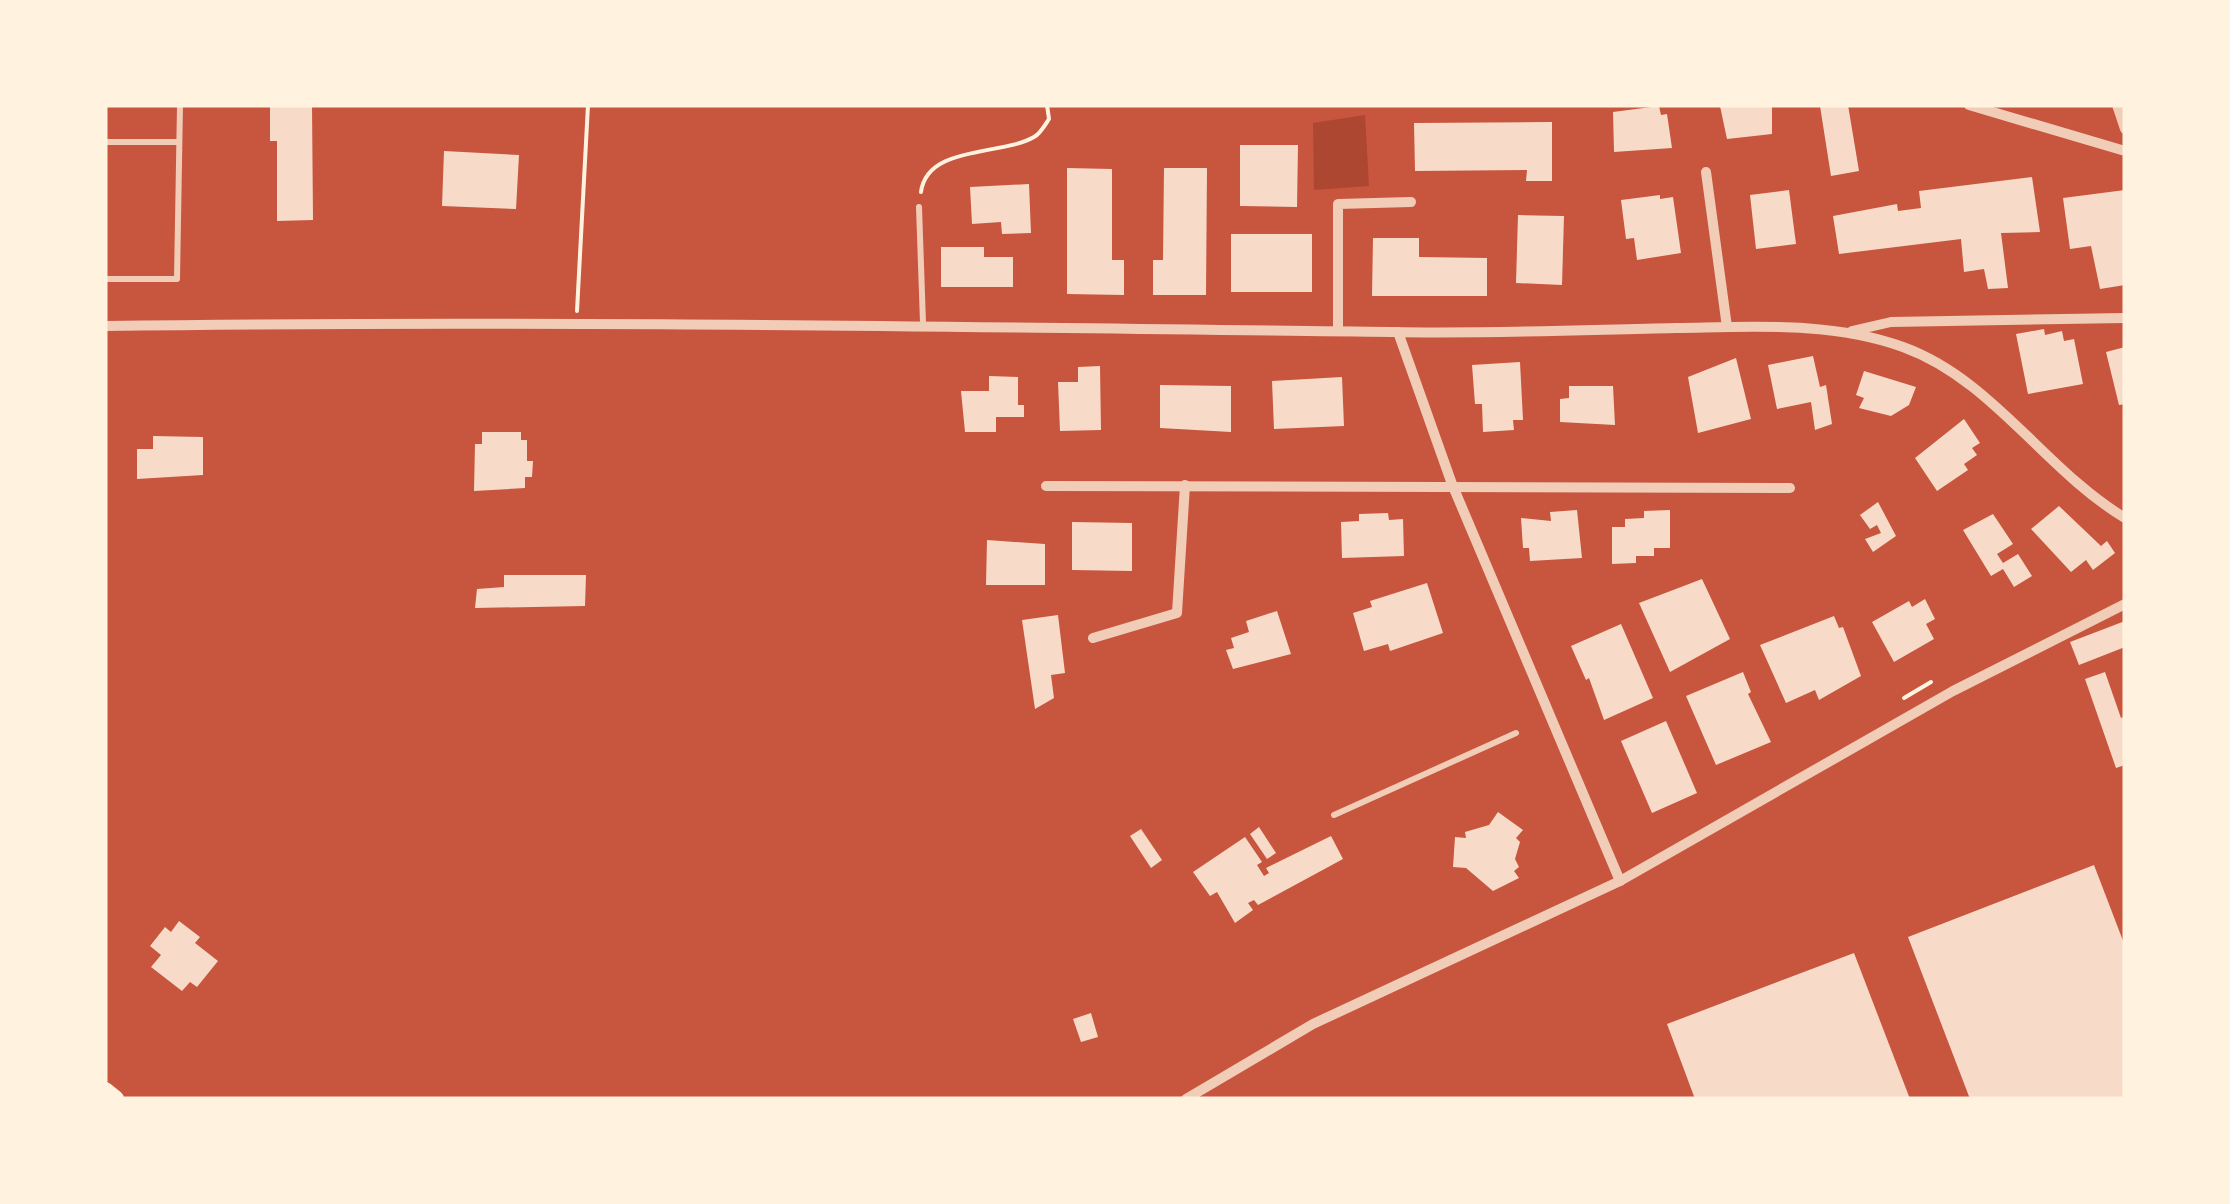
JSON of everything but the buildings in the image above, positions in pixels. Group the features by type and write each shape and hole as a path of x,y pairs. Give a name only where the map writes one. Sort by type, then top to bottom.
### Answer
{"main road":[{"path":"105,1091 115,1099"}],"street":[{"path":"1970,105 2125,151"},
{"path":"2117,105 2125,129"},
{"path":"1706,172 1727,328"},
{"path":"1338,331 1338,204 1411,202"},
{"path":"105,326 923,323 1398,332 1727,328 1850,331 1891,322 2125,318"},
{"path":"1850,331 1907,348 1966,380 2060,470 2125,518"},
{"path":"1398,332 1452,484 1620,881"},
{"path":"1046,486 1452,484 1790,488"},
{"path":"1093,638 1177,613 1185,485"},
{"path":"1186,1099 1313,1024 1620,881 1953,691 2125,604"}],"lane":[{"path":"105,279 176,279 180,105"},
{"path":"105,142 180,142"},
{"path":"919,207 923,323"},
{"path":"1334,815 1516,732"}],"path":[{"path":"576,326 588,105"},
{"path":"919,207 923,180 936,165 1037,136 1049,119 1047,105"}],"shaded area":[{"path":"1365,115 1369,186 1314,190 1313,123"}]}
